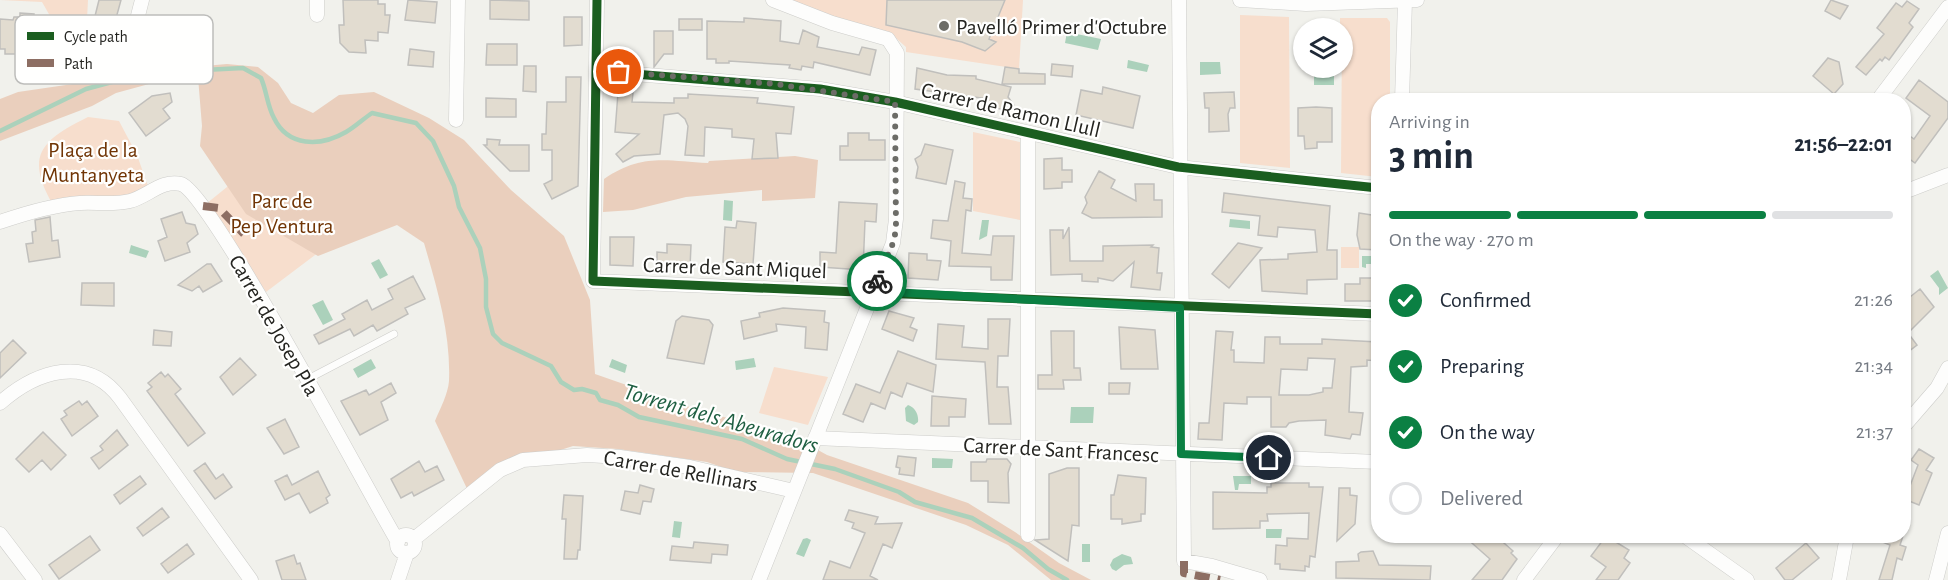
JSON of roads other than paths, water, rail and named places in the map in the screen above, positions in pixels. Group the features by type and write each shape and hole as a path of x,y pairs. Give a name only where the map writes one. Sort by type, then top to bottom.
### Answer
{"street":[{"path":"138,15 142,0"},
{"path":"317,0 317,15"},
{"path":"456,120 458,0"},
{"path":"597,0 597,70"},
{"path":"759,580 893,243 896,230 897,53 888,39 832,23 773,0"},
{"path":"1179,0 1178,167 1184,561 1212,566 1260,580"},
{"path":"1240,0 1306,4 1411,1 1403,93"},
{"path":"1883,93 1948,7"},
{"name":"Carrer de Ramon Llull","path":"597,70 775,84 895,102 1028,135 1178,167 1371,187"},
{"name":"Carrer de Sant Miquel","path":"597,70 593,281 873,291 1180,308 1371,314"},
{"path":"1028,135 1028,535"},
{"path":"1911,189 1948,175"},
{"name":"Carrer de Josep Pla","path":"0,222 54,207 129,201 171,183 184,186 199,201 224,238 308,380 402,547"},
{"path":"1911,418 1937,388 1948,368"},
{"path":"0,403 21,388 54,374 86,371 99,377 120,398 251,580"},
{"name":"Carrer de Sant Francesc","path":"815,438 1371,462"},
{"name":"Carrer de Rellinars","path":"402,547 403,536 414,540 500,470 522,460 587,455 620,457 690,467 794,491"},
{"path":"1936,580 1948,533"},
{"path":"0,534 35,580"},
{"path":"1524,580 1547,543"},
{"path":"1695,543 1747,580"},
{"path":"1839,580 1846,543"},
{"path":"398,580 402,547"}],"lane":[{"path":"308,380 394,334"}],"waterway":[{"name":"Torrent dels Abeuradors","path":"213,70 243,68 261,78 270,108 280,128 288,135 306,142 336,137 372,113 416,123 433,141 454,186 459,207 480,248 486,279 486,307 493,334 502,343 551,366 561,382 574,390 582,389 596,393 600,400 618,405 639,417 742,439 787,459 835,469 899,492 915,502 972,518 1023,548 1048,569 1067,580"},
{"name":"Torrent dels Abeuradors","path":"0,131 86,89 104,84"}],"place":[{"name":"Pavelló Primer d'Octubre","path":"944,26"}],"park label":[{"name":"Plaça de la Muntanyeta","path":"93,162"},
{"name":"Parc de Pep Ventura","path":"282,212"}]}
